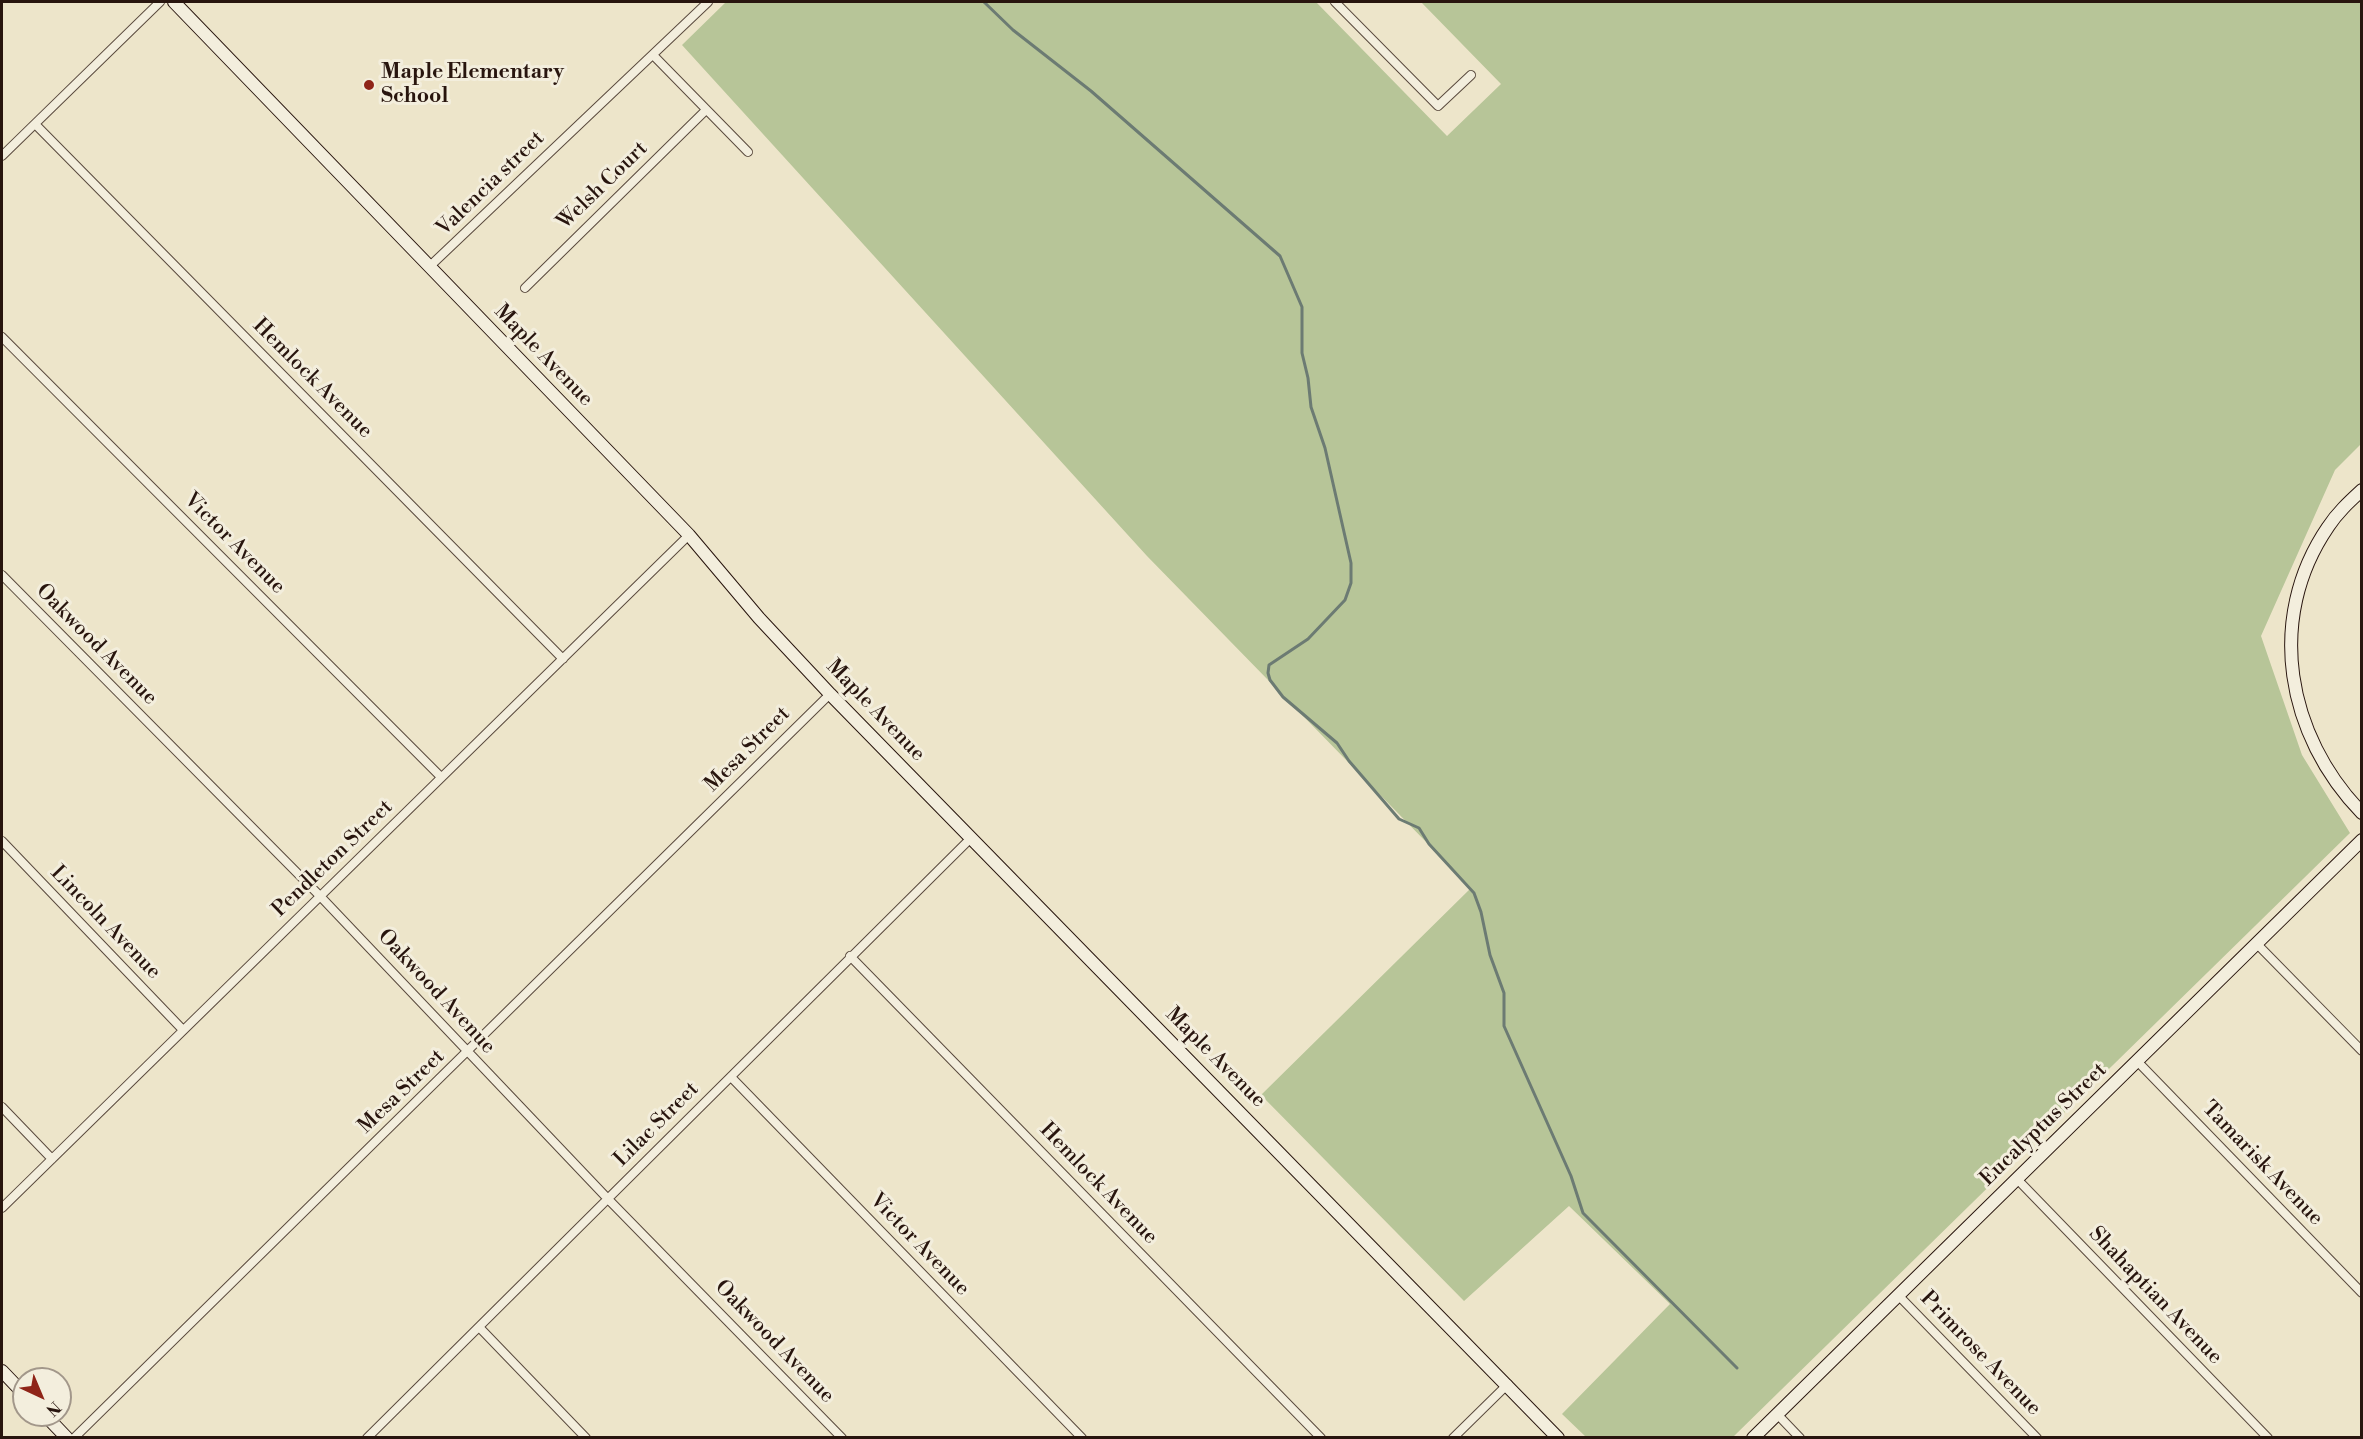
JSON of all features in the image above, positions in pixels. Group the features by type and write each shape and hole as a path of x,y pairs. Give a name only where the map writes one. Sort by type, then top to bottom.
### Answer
{"street":[{"path":"2,156 160,2"},
{"name":"Maple Avenue","path":"174,2 689,535 759,618 830,694 1558,1437"},
{"name":"Valencia street","path":"429,267 708,2"},
{"path":"1335,2 1438,106 1471,75"},
{"path":"653,55 748,152"},
{"name":"Welsh Court","path":"525,288 706,110"},
{"name":"Hemlock Avenue","path":"35,124 563,659"},
{"name":"Victor Avenue","path":"2,337 441,777"},
{"path":"2361,490 2342,508 2327,527 2308,563 2294,614 2291,651 2294,687 2308,735 2329,774 2361,813"},
{"name":"Pendleton Street","path":"2,1208 689,535"},
{"name":"Oakwood Avenue","path":"2,575 320,896 608,1199 842,1437"},
{"name":"Mesa Street","path":"74,1437 830,694"},
{"name":"Lilac Street","path":"367,1437 972,837"},
{"name":"Eucalyptus Street","path":"1753,1437 2361,840"},
{"name":"Lincoln Avenue","path":"2,841 183,1030"},
{"path":"2257,944 2361,1051"},
{"name":"Hemlock Avenue","path":"850,956 1320,1437"},
{"name":"Tamarisk Avenue","path":"2138,1061 2361,1293"},
{"name":"Victor Avenue","path":"731,1077 1082,1437"},
{"path":"2,1107 52,1159"},
{"name":"Shahaptian Avenue","path":"2017,1179 2268,1437"},
{"name":"Primrose Avenue","path":"1898,1295 2037,1437"},
{"path":"479,1327 586,1437"},
{"path":"1454,1437 1508,1384"},
{"path":"1777,1414 1800,1437"}],"green space":[{"path":"726,2 1316,2 1447,136 1501,84 1421,2 2361,2 2361,444 2335,470 2261,636 2302,755 2350,833 1733,1437 1586,1437 1562,1414 1670,1304 1569,1206 1464,1301 1261,1095 1471,888 1147,556 682,45"}],"waterway":[{"path":"984,2 1013,30 1091,91 1280,256 1302,307 1302,353 1308,378 1311,407 1325,448 1351,563 1351,583 1345,600 1308,639 1269,665 1270,680 1283,697 1337,743 1349,761 1399,819 1419,828 1429,844 1474,893 1481,912 1490,955 1504,993 1504,1026 1571,1176 1583,1213 1737,1368"}],"place":[{"name":"Maple Elementary School","path":"369,85"}]}
